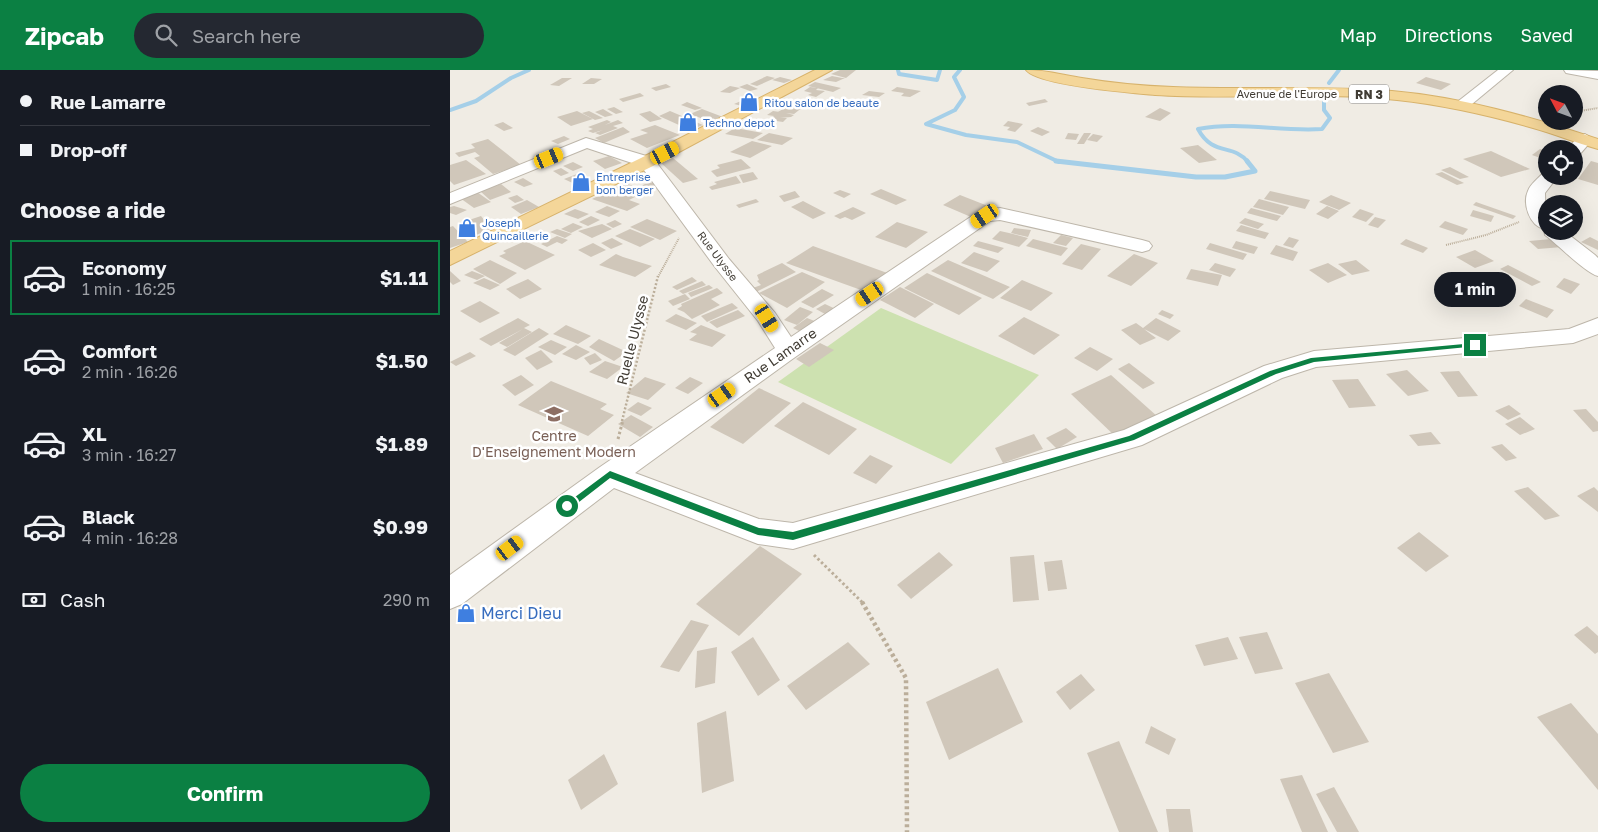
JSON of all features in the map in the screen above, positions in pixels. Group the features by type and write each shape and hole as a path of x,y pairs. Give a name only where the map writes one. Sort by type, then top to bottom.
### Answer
{"main road":[{"path":"450,259 648,162 825,70"},
{"name":"Avenue de l'Europe","path":"1033,70 1074,82 1134,90 1188,93 1365,93 1400,96 1461,106 1523,120 1585,144"}],"street":[{"path":"1461,106 1506,70"},
{"path":"1571,70 1598,75"},
{"path":"450,199 586,143 648,162"},
{"name":"Rue Ulysse","path":"648,162 722,263 767,318 787,350"},
{"path":"1538,202 1536,192 1542,185"},
{"name":"Rue Lamarre","path":"450,594 610,475 787,350 985,216 1000,214 1142,246"},
{"path":"1564,240 1588,259 1598,270"},
{"path":"610,475 758,531 793,536 1132,438 1273,372 1314,359 1573,336 1598,325"}],"path":[{"path":"1583,110 1598,108"},
{"name":"Ruelle Ulysse","path":"610,475 659,272 690,217"},
{"path":"1446,245 1486,236 1511,226 1538,219"},
{"path":"793,536 864,604 906,678 907,832"}],"green space":[{"path":"881,308 1039,375 951,464 778,382"}],"building":[{"path":"840,70 856,70 846,78 831,74"},
{"path":"767,76 775,78 757,86 750,84"},
{"path":"832,76 845,78 836,82 823,80"},
{"path":"780,77 792,80 784,83 772,80"},
{"path":"1426,77 1451,84 1441,90 1416,83"},
{"path":"562,78 572,78 559,86 550,85"},
{"path":"591,78 602,79 594,84 582,84"},
{"path":"815,82 841,88 833,92 808,86"},
{"path":"666,84 671,87 656,91 651,88"},
{"path":"747,84 758,89 750,91 739,87"},
{"path":"730,86 740,88 730,93 720,92"},
{"path":"810,87 825,91 816,97 808,95 812,93 804,91"},
{"path":"897,87 921,91 910,97 901,96 904,93 891,91"},
{"path":"869,91 885,93 879,97 862,95"},
{"path":"640,93 644,96 623,102 619,99"},
{"path":"748,98 756,101 742,106 734,104"},
{"path":"1045,99 1048,102 1029,106 1026,103"},
{"path":"687,102 702,108 695,110 681,105"},
{"path":"788,106 803,107 794,114 786,113 794,115 780,118 787,118 783,122 770,120 774,116 767,115 773,111 778,112"},
{"path":"614,107 623,112 616,114 607,109"},
{"path":"1160,108 1171,113 1160,121 1145,117"},
{"path":"603,109 613,115 605,117 595,112"},
{"path":"702,109 723,117 711,122 690,114"},
{"path":"577,111 593,119 571,126 557,117"},
{"path":"589,111 603,118 595,120 582,113"},
{"path":"650,111 662,119 650,122 639,114"},
{"path":"670,111 703,125 690,130 659,116"},
{"path":"607,120 611,122 605,125 618,120 623,123 613,126 618,128 600,135 595,133 603,130 593,133 588,131 593,129 588,127"},
{"path":"1008,121 1023,124 1015,132 1007,130 1010,127 1003,126"},
{"path":"503,122 513,128 504,131 494,125"},
{"path":"655,125 680,135 647,148 630,139 648,133 640,130"},
{"path":"623,127 630,132 604,143 595,138"},
{"path":"1038,127 1050,132 1042,136 1030,131"},
{"path":"735,128 763,133 753,139 725,134"},
{"path":"769,133 793,138 782,145 757,140"},
{"path":"1068,133 1079,134 1076,140 1065,139"},
{"path":"1084,133 1091,133 1084,144 1077,144"},
{"path":"1093,134 1103,136 1097,142 1087,140"},
{"path":"564,136 570,139 558,144 551,141"},
{"path":"488,139 521,165 493,174 474,158 480,156 475,152 459,157 455,153 475,148 471,144"},
{"path":"752,141 772,146 750,158 730,152"},
{"path":"1198,145 1217,160 1199,163 1180,148"},
{"path":"1538,150 1538,157 1532,155"},
{"path":"1491,151 1530,169 1501,177 1463,159"},
{"path":"609,156 622,163 605,169 593,161"},
{"path":"673,158 698,179 683,183 661,163"},
{"path":"741,159 751,168 717,177 711,171 720,168 717,165"},
{"path":"466,160 486,174 454,185 450,181 450,165"},
{"path":"1591,161 1598,163 1598,185 1583,180 1583,172"},
{"path":"573,162 583,167 573,171 563,166"},
{"path":"1450,167 1469,177 1460,179 1441,170"},
{"path":"561,168 569,173 561,176 553,171"},
{"path":"753,172 758,179 743,183 739,175"},
{"path":"1442,172 1464,183 1457,185 1435,174"},
{"path":"577,174 593,182 581,187 564,179"},
{"path":"736,176 741,183 712,190 709,187 717,184 714,182"},
{"path":"523,178 533,184 524,187 514,182"},
{"path":"649,182 660,185 649,190 639,187"},
{"path":"625,183 647,191 629,200 640,204 627,211 592,199"},
{"path":"501,184 511,192 490,200 480,191"},
{"path":"881,189 907,200 896,205 870,194"},
{"path":"840,190 851,194 844,198 833,193"},
{"path":"795,191 800,197 784,202 779,196"},
{"path":"1270,191 1310,200 1305,209 1264,199"},
{"path":"477,192 491,202 474,208 460,198"},
{"path":"517,195 524,200 515,203 508,198"},
{"path":"960,195 988,206 971,217 943,205"},
{"path":"1331,195 1351,203 1339,210 1319,202"},
{"path":"756,199 759,202 739,208 736,205"},
{"path":"1259,199 1289,207 1283,215 1253,207"},
{"path":"527,200 539,207 521,214 511,207"},
{"path":"803,201 826,213 813,219 791,207"},
{"path":"1476,202 1516,216 1513,219 1473,205"},
{"path":"454,206 467,210 456,215 450,213 450,207"},
{"path":"607,206 620,211 609,217 595,212"},
{"path":"1327,206 1339,211 1328,219 1316,214"},
{"path":"853,207 866,213 852,220 845,217 840,219 834,216"},
{"path":"1251,208 1281,216 1277,221 1247,213"},
{"path":"575,209 589,214 578,219 564,214"},
{"path":"1360,209 1374,214 1366,222 1352,217"},
{"path":"1473,210 1494,216 1491,222 1470,216"},
{"path":"481,216 491,229 471,237 460,223"},
{"path":"591,216 600,220 588,226 579,222"},
{"path":"1375,217 1386,220 1378,228 1368,225"},
{"path":"1245,218 1264,224 1258,229 1239,223"},
{"path":"647,219 677,231 660,240 630,227"},
{"path":"615,220 622,224 613,228 606,224"},
{"path":"1445,221 1468,229 1463,235 1439,227"},
{"path":"897,222 928,232 906,248 875,237"},
{"path":"573,223 583,227 571,233 561,229"},
{"path":"602,224 612,229 592,238 578,231"},
{"path":"1241,225 1269,233 1265,239 1236,231"},
{"path":"453,226 468,242 450,248 450,227"},
{"path":"1014,228 1031,230 1028,237 1011,233"},
{"path":"557,229 572,234 565,238 550,232"},
{"path":"630,229 655,239 640,247 615,236"},
{"path":"1000,231 1028,238 1019,247 992,239"},
{"path":"1061,235 1073,238 1066,246 1053,243"},
{"path":"557,236 568,240 562,244 557,242 547,247 541,244"},
{"path":"1289,237 1299,240 1293,248 1283,245"},
{"path":"1590,237 1598,241 1598,250 1581,242"},
{"path":"612,238 623,244 611,249 601,243"},
{"path":"1033,239 1068,248 1061,256 1026,246"},
{"path":"1406,239 1428,248 1423,253 1400,244"},
{"path":"1553,240 1562,247 1538,249 1529,241"},
{"path":"525,241 555,255 525,270 499,256 506,253 503,251"},
{"path":"978,241 1004,248 998,253 973,246"},
{"path":"1236,241 1258,247 1254,254 1232,248"},
{"path":"593,243 606,250 591,257 578,250"},
{"path":"1210,243 1247,254 1243,260 1206,249"},
{"path":"1081,244 1101,249 1082,270 1062,264"},
{"path":"1276,245 1298,252 1293,261 1270,254"},
{"path":"813,246 890,274 876,286 869,284 861,290 786,263"},
{"path":"1475,250 1494,261 1475,268 1456,257"},
{"path":"974,252 1000,261 987,272 961,263"},
{"path":"616,254 652,266 635,277 599,265"},
{"path":"1134,254 1158,263 1131,286 1107,276"},
{"path":"490,260 517,273 500,284 473,269"},
{"path":"948,260 1010,287 993,299 931,271"},
{"path":"1356,260 1370,271 1352,275 1338,264"},
{"path":"782,263 796,272 756,292 753,288 761,285 757,281 759,280 757,275"},
{"path":"1215,263 1236,269 1230,277 1209,270"},
{"path":"1328,263 1347,275 1328,283 1309,270"},
{"path":"1508,265 1541,282 1532,286 1500,269"},
{"path":"1191,269 1222,275 1218,286 1186,279"},
{"path":"450,271 461,281 453,285 450,282"},
{"path":"472,271 485,276 477,280 464,275"},
{"path":"802,272 825,282 787,308 759,293"},
{"path":"927,273 982,298 959,315 904,288"},
{"path":"692,277 697,281 677,290 672,287"},
{"path":"484,278 500,285 490,290 473,283"},
{"path":"1564,278 1580,284 1571,294 1556,287"},
{"path":"528,279 542,289 520,299 506,289"},
{"path":"1022,280 1053,293 1031,311 1000,298"},
{"path":"702,281 706,285 683,294 679,291"},
{"path":"709,285 713,288 691,297 688,293"},
{"path":"900,287 934,304 915,318 880,300"},
{"path":"717,288 723,293 711,299 720,305 692,319 677,309 682,306 681,304"},
{"path":"822,289 834,295 813,308 801,302"},
{"path":"685,294 690,299 673,306 668,301"},
{"path":"1526,299 1554,310 1547,318 1519,306"},
{"path":"480,301 500,313 480,323 460,311"},
{"path":"732,303 738,308 707,322 701,316"},
{"path":"825,304 842,312 832,318 816,309"},
{"path":"800,307 813,312 797,325 784,320"},
{"path":"738,310 745,316 717,328 709,322"},
{"path":"1162,310 1174,315 1170,319 1158,314"},
{"path":"676,314 697,323 686,330 665,321"},
{"path":"1024,317 1060,335 1034,355 998,336"},
{"path":"518,318 530,325 524,328 532,332 507,347 499,343 523,329 491,346 479,339"},
{"path":"807,318 817,322 803,333 793,328"},
{"path":"1156,318 1181,331 1168,341 1144,329 1156,338 1140,345 1121,330 1136,323 1143,328"},
{"path":"566,325 591,336 578,344 553,334"},
{"path":"701,325 726,335 712,347 689,340 697,334 690,332"},
{"path":"539,328 549,334 515,356 503,350"},
{"path":"599,339 627,352 614,361 589,347"},
{"path":"551,340 567,347 555,355 538,347"},
{"path":"820,343 834,350 809,367 796,359"},
{"path":"576,345 590,352 576,360 562,354"},
{"path":"1090,347 1113,359 1097,371 1074,358"},
{"path":"541,350 553,362 537,370 525,358"},
{"path":"470,352 476,356 456,366 450,362"},
{"path":"595,353 602,360 590,365 584,358"},
{"path":"605,361 623,367 607,379 589,372"},
{"path":"1129,363 1155,383 1143,389 1118,369"},
{"path":"1407,370 1429,391 1408,396 1386,374"},
{"path":"1459,371 1478,396 1458,397 1440,372"},
{"path":"521,375 534,385 515,396 502,385"},
{"path":"1111,375 1158,417 1117,438 1071,394"},
{"path":"645,377 666,384 648,400 626,393"},
{"path":"690,377 703,383 688,394 675,388"},
{"path":"1358,379 1376,406 1349,408 1332,380"},
{"path":"551,381 607,404 600,409 614,415 588,436 518,405"},
{"path":"759,388 791,403 743,444 710,427"},
{"path":"638,402 652,408 641,416 627,410"},
{"path":"803,402 857,429 829,455 774,426"},
{"path":"1509,405 1521,414 1508,420 1495,411"},
{"path":"1586,409 1598,422 1598,431 1593,432 1573,410"},
{"path":"631,415 653,427 640,437 618,424"},
{"path":"1520,417 1535,429 1520,435 1505,424"},
{"path":"1066,428 1077,437 1057,449 1046,438"},
{"path":"1431,432 1441,444 1418,446 1409,435"},
{"path":"1034,434 1043,449 1003,463 995,448"},
{"path":"1502,444 1517,458 1506,461 1491,447"},
{"path":"870,455 893,466 876,484 853,473"},
{"path":"1528,487 1560,516 1545,520 1514,491"},
{"path":"1594,487 1598,491 1598,512 1577,496"},
{"path":"1419,532 1449,556 1426,572 1397,548"},
{"path":"760,546 802,574 739,636 696,604"},
{"path":"939,552 953,565 911,599 897,585"},
{"path":"1034,555 1039,600 1013,602 1010,557"},
{"path":"1062,560 1067,589 1048,591 1044,562"},
{"path":"691,620 709,625 679,672 660,667"},
{"path":"1587,626 1598,636 1598,652 1595,654 1574,635"},
{"path":"1267,632 1283,669 1255,674 1239,637"},
{"path":"753,637 780,680 758,696 731,652"},
{"path":"1228,637 1238,659 1204,666 1195,645"},
{"path":"848,642 870,664 806,710 787,686"},
{"path":"717,647 715,683 695,688 697,651"},
{"path":"998,668 1023,722 949,760 926,702"},
{"path":"1329,673 1369,742 1333,753 1295,683"},
{"path":"1081,674 1095,690 1070,710 1056,692"},
{"path":"1571,703 1598,734 1598,790 1537,717"},
{"path":"726,711 734,781 702,793 697,723"},
{"path":"1151,726 1176,739 1169,755 1145,743"},
{"path":"1119,741 1158,832 1119,832 1087,753"},
{"path":"604,754 618,784 581,810 568,780"},
{"path":"1302,775 1328,832 1302,832 1280,779"},
{"path":"1334,787 1359,832 1337,832 1316,794"},
{"path":"1166,809 1190,809 1193,832 1169,832"}],"waterway":[{"path":"450,110 476,101 511,78 529,70"},
{"path":"898,70 899,74 937,80 940,70"},
{"path":"960,70 954,77 964,97 955,110 926,124 966,135 1017,142 1057,161"},
{"path":"1329,83 1339,70"},
{"path":"1247,161 1236,153 1216,147 1204,138 1198,129 1229,126 1322,129 1330,118 1324,110 1324,102"},
{"path":"1057,161 1196,177 1225,177 1255,171 1247,161"}],"place":[{"name":"Ritou salon de beaute","path":"749,102"},
{"name":"Techno depot","path":"688,122"},
{"name":"Entreprise bon berger","path":"581,182"},
{"name":"Joseph Quincaillerie","path":"467,228"},
{"name":"Centre D'Enseignement Modern","path":"554,414"},
{"name":"Merci Dieu","path":"466,613"}],"route":[{"path":"567,506 610,475 758,531 793,536 1132,438 1273,372 1314,359 1475,345"}]}
